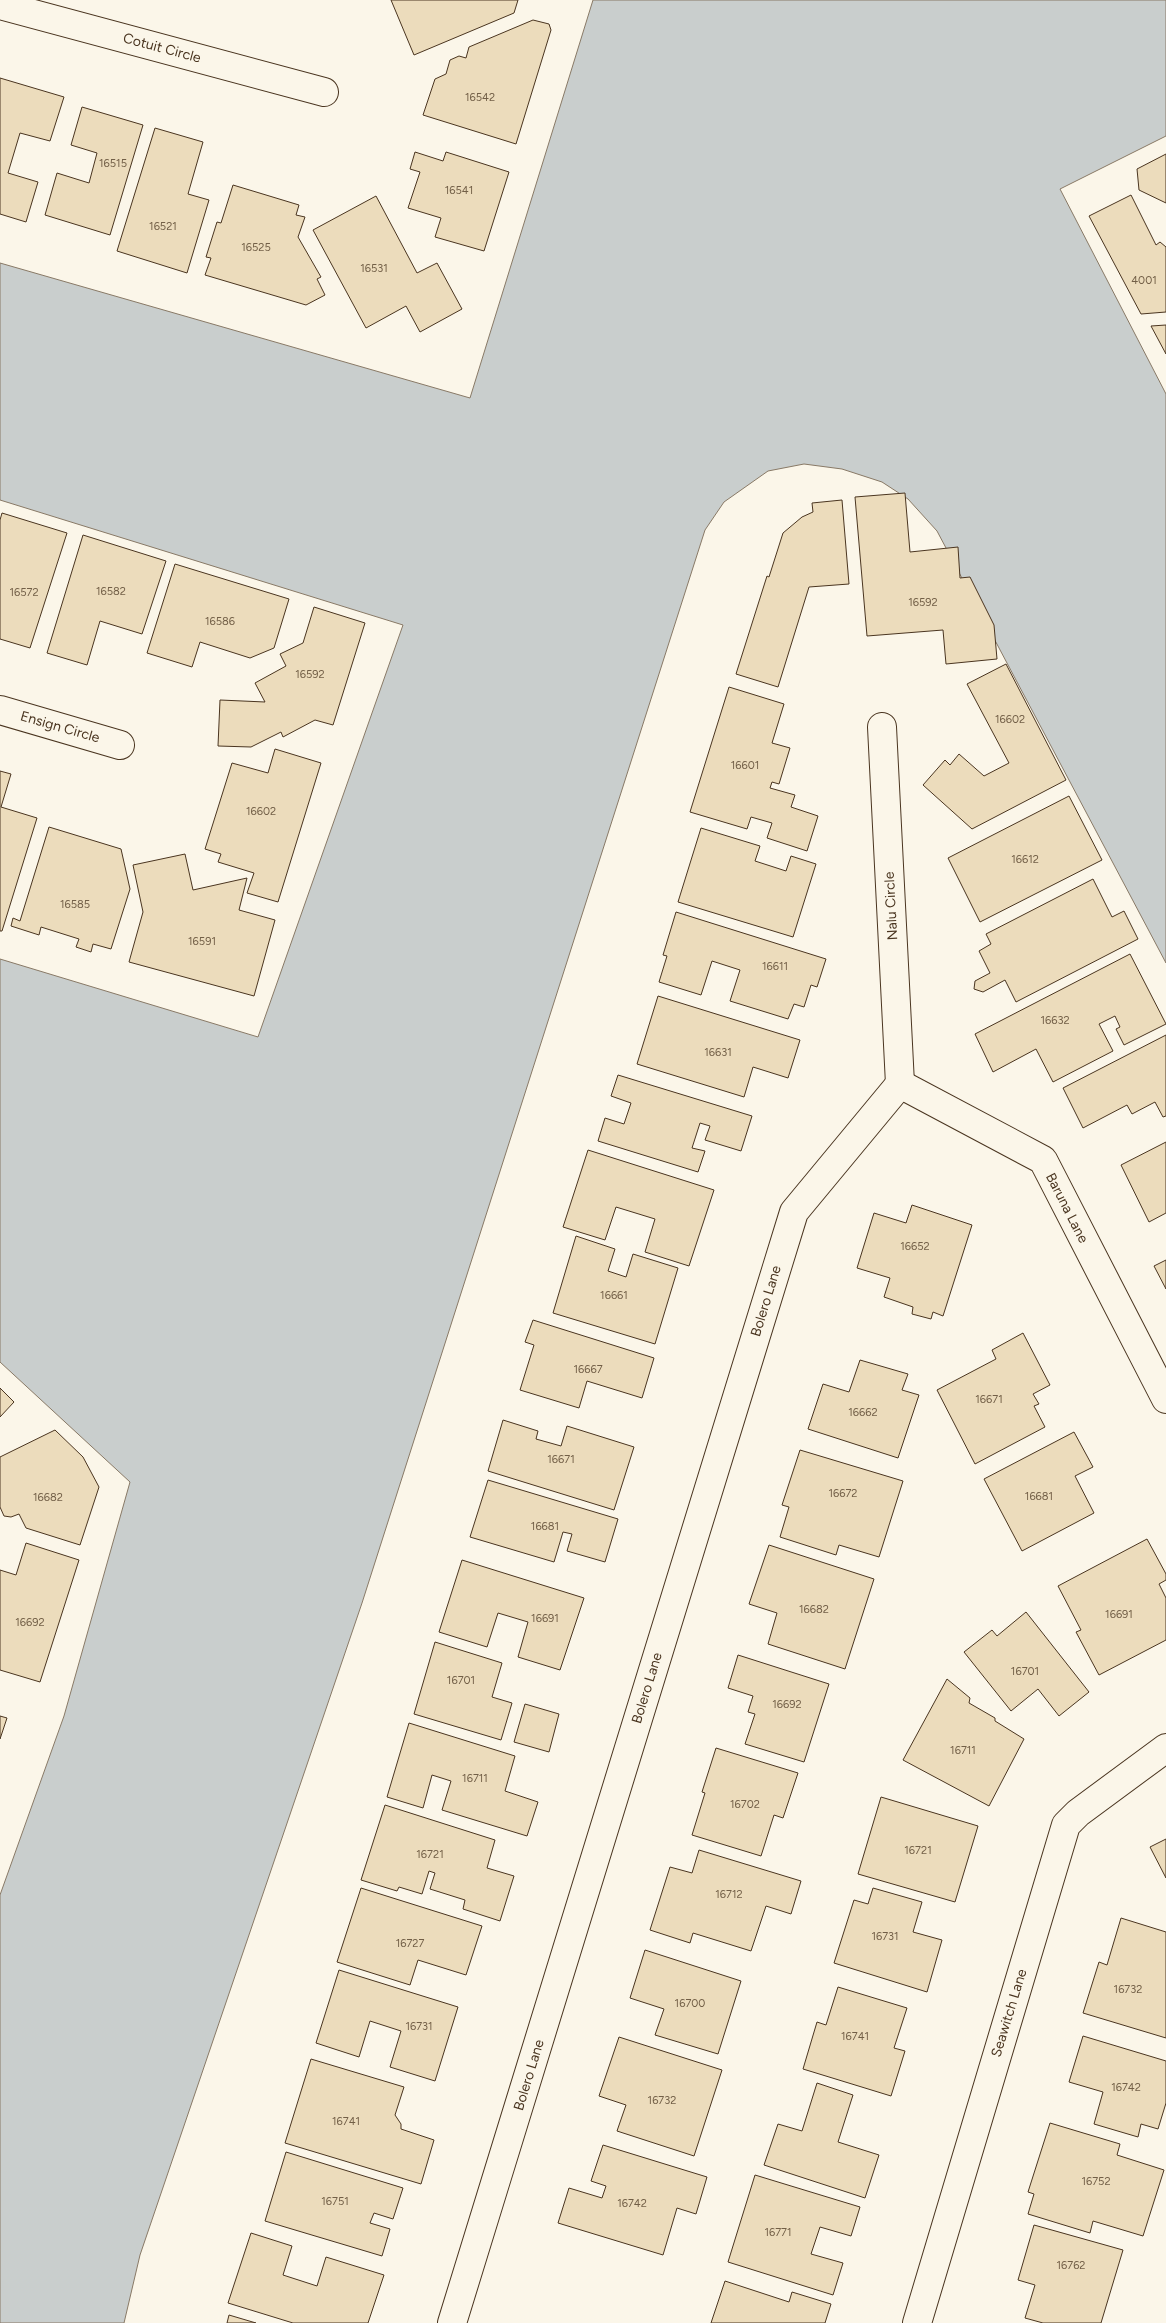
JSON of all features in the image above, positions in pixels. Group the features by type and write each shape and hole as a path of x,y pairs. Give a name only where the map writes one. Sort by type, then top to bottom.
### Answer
{"street":[{"name":"Cotuit Circle","path":"0,5 324,92"},
{"name":"Ensign Circle","path":"0,710 120,745"},
{"name":"Nalu Circle","path":"882,727 900,1084"},
{"name":"Baruna Lane","path":"900,1084 1043,1160 1166,1399"},
{"name":"Bolero Lane","path":"452,2323 794,1212 900,1084"},
{"name":"Seawitch Lane","path":"917,2323 1066,1825 1078,1813 1166,1748"}],"shaded area":[{"path":"593,0 1166,0 1166,136 1060,189 1166,394 1166,963 937,531 908,499 882,482 842,469 804,464 768,471 724,502 705,530 362,1603 140,2255 124,2323 0,2323 0,1895 64,1716 130,1482 0,1362 0,959 258,1037 403,625 0,500 0,263 470,398"}],"building":[{"path":"391,0 518,0 514,13 414,55"},
{"path":"533,20 549,24 551,30 516,144 423,115 435,79 446,74 450,60 459,56 466,58 469,47"},
{"path":"0,78 64,97 50,141 20,133 8,173 38,182 26,222 0,214"},
{"path":"82,107 143,125 110,235 45,215 57,173 89,183 97,153 71,145"},
{"path":"155,128 203,142 188,194 209,200 187,273 117,251"},
{"path":"415,152 443,161 446,152 509,172 484,251 435,237 441,218 408,208 420,172 410,169"},
{"path":"1166,154 1166,203 1139,190 1137,169"},
{"path":"233,185 299,205 296,215 305,217 298,237 321,277 317,279 325,295 306,305 205,275 211,258 206,257 217,222 221,223"},
{"path":"1131,195 1156,245 1160,242 1166,247 1166,312 1141,314 1089,216"},
{"path":"376,196 417,273 437,263 462,309 420,332 406,306 366,328 313,230"},
{"path":"1166,325 1166,354 1151,326"},
{"path":"905,493 910,552 958,547 960,578 970,577 994,625 997,659 946,664 943,630 867,636 855,497"},
{"path":"842,500 849,584 809,587 778,687 736,674 767,576 769,577 783,533 802,517 813,512 812,503"},
{"path":"2,513 67,533 30,648 0,639 0,520"},
{"path":"83,535 166,561 142,634 100,621 87,665 47,653"},
{"path":"175,564 289,599 274,648 250,658 200,642 192,667 147,653"},
{"path":"314,607 365,623 333,725 315,720 283,737 281,732 251,747 218,746 220,700 265,702 255,683 286,666 280,654 303,643"},
{"path":"1006,664 1066,780 972,829 923,785 945,760 950,765 959,754 984,776 1009,763 967,684"},
{"path":"729,687 784,704 772,743 790,748 779,784 772,782 770,788 795,795 791,807 818,816 807,851 767,838 772,823 751,817 747,829 690,812"},
{"path":"275,749 321,763 278,902 247,893 254,873 218,862 221,854 205,849 232,763 268,773"},
{"path":"0,771 11,774 1,807 37,818 2,931 0,931"},
{"path":"1069,796 1102,860 980,922 948,858"},
{"path":"49,827 121,849 130,889 111,949 93,944 91,952 76,947 79,939 41,927 39,935 11,926 13,918 20,921"},
{"path":"701,828 760,846 755,861 786,871 791,856 816,864 793,937 678,902"},
{"path":"185,854 193,890 247,878 239,910 275,920 254,996 129,962 143,912 133,865"},
{"path":"1093,879 1112,917 1124,911 1138,939 1016,1002 1005,980 983,992 974,989 975,981 990,973 979,951 991,944 986,934"},
{"path":"676,912 826,959 817,987 811,985 804,1007 794,1004 788,1019 730,1001 740,970 712,961 701,995 659,982 667,956 663,955"},
{"path":"1130,954 1166,1024 1124,1045 1116,1029 1120,1027 1115,1016 1099,1024 1113,1051 1053,1082 1036,1049 993,1072 975,1034"},
{"path":"658,996 800,1040 788,1078 753,1067 744,1097 637,1064"},
{"path":"1166,1035 1166,1116 1163,1117 1155,1102 1132,1114 1127,1105 1083,1128 1063,1088"},
{"path":"618,1075 752,1116 741,1151 705,1140 710,1126 700,1123 692,1148 705,1151 698,1172 598,1141 605,1118 624,1124 631,1103 611,1096"},
{"path":"1166,1142 1166,1213 1149,1222 1121,1165"},
{"path":"588,1150 714,1190 689,1266 645,1252 655,1219 616,1207 605,1240 563,1227"},
{"path":"912,1205 972,1225 943,1316 933,1312 931,1319 912,1314 913,1307 884,1297 890,1278 857,1268 874,1213 906,1223"},
{"path":"576,1236 615,1249 608,1271 626,1277 633,1254 678,1268 655,1344 553,1313"},
{"path":"1166,1260 1166,1289 1154,1266"},
{"path":"533,1320 654,1358 642,1398 587,1381 579,1408 520,1390 534,1345 525,1342"},
{"path":"1023,1333 1050,1385 1033,1394 1039,1404 1034,1406 1045,1427 975,1464 937,1390 996,1359 992,1350"},
{"path":"860,1360 908,1374 902,1390 919,1395 898,1458 808,1429 823,1384 849,1392"},
{"path":"0,1388 14,1402 0,1417"},
{"path":"503,1420 538,1431 536,1439 561,1446 567,1426 634,1447 614,1510 488,1471"},
{"path":"55,1430 83,1457 99,1487 80,1545 26,1528 19,1514 11,1517 4,1516 0,1507 0,1457"},
{"path":"1074,1432 1093,1467 1075,1476 1094,1513 1022,1551 984,1479"},
{"path":"800,1450 903,1481 879,1557 839,1545 836,1555 780,1537 789,1507 782,1505"},
{"path":"488,1480 618,1519 605,1562 567,1551 572,1534 563,1532 554,1562 470,1537"},
{"path":"1147,1539 1166,1574 1166,1580 1159,1584 1166,1598 1166,1640 1099,1675 1076,1632 1081,1630 1058,1586"},
{"path":"26,1543 79,1560 40,1682 0,1670 0,1570 16,1575"},
{"path":"769,1545 874,1579 845,1669 768,1644 777,1613 749,1604"},
{"path":"462,1560 584,1598 560,1670 518,1657 528,1622 498,1613 487,1647 439,1632"},
{"path":"1026,1612 1089,1692 1059,1716 1038,1689 1011,1711 964,1652 992,1630 997,1636"},
{"path":"435,1642 502,1663 492,1697 512,1703 501,1740 414,1714"},
{"path":"738,1655 829,1684 804,1762 745,1744 755,1714 748,1712 753,1696 728,1688"},
{"path":"947,1679 970,1698 969,1703 995,1718 995,1721 1024,1739 989,1806 903,1760"},
{"path":"525,1704 559,1714 549,1752 514,1742"},
{"path":"0,1716 7,1718 0,1739"},
{"path":"409,1723 515,1756 505,1791 538,1802 527,1836 442,1810 451,1781 432,1775 423,1808 387,1797"},
{"path":"716,1748 798,1773 783,1818 774,1815 761,1856 692,1835 705,1793 702,1792"},
{"path":"881,1797 978,1826 955,1902 858,1874"},
{"path":"385,1805 495,1840 487,1868 514,1876 500,1921 463,1909 465,1900 430,1889 435,1873 429,1871 422,1894 399,1887 397,1891 361,1880"},
{"path":"1166,1839 1166,1878 1150,1847"},
{"path":"699,1850 801,1881 791,1914 766,1906 751,1951 693,1933 690,1943 650,1930 670,1867 692,1873"},
{"path":"361,1888 482,1926 466,1975 418,1960 410,1985 337,1962"},
{"path":"873,1888 922,1902 913,1932 942,1940 927,1992 834,1963 854,1900 868,1904"},
{"path":"1121,1918 1166,1932 1166,2038 1083,2013 1099,1962 1107,1965"},
{"path":"645,1950 741,1981 718,2054 655,2035 664,2009 630,1998"},
{"path":"339,1970 458,2007 435,2081 390,2067 401,2031 370,2021 359,2057 316,2043"},
{"path":"838,1987 907,2008 894,2048 905,2051 891,2096 803,2069 817,2022 826,2025"},
{"path":"1083,2036 1166,2061 1166,2103 1158,2129 1141,2124 1138,2137 1094,2124 1103,2092 1069,2082"},
{"path":"619,2037 722,2070 694,2156 617,2131 626,2105 599,2096"},
{"path":"311,2059 404,2087 395,2115 401,2124 401,2129 434,2140 421,2184 285,2143"},
{"path":"817,2083 853,2095 838,2142 879,2155 865,2198 764,2165 778,2124 802,2131"},
{"path":"1050,2123 1120,2144 1117,2155 1164,2170 1143,2236 1093,2221 1090,2233 1028,2214 1034,2194 1028,2192"},
{"path":"603,2145 707,2177 696,2214 677,2208 663,2255 558,2223 569,2188 602,2198 606,2186 591,2181"},
{"path":"286,2152 403,2188 393,2219 374,2213 370,2223 390,2229 382,2256 265,2221"},
{"path":"755,2175 860,2207 851,2236 820,2227 811,2254 843,2263 833,2295 728,2262"},
{"path":"1034,2225 1123,2250 1101,2323 1043,2323 1025,2318 1035,2285 1018,2280"},
{"path":"251,2233 292,2246 283,2275 317,2286 326,2257 384,2275 368,2323 293,2323 228,2303"},
{"path":"725,2281 789,2302 792,2292 831,2304 825,2323 711,2323"},
{"path":"229,2315 256,2323 227,2323"}]}
